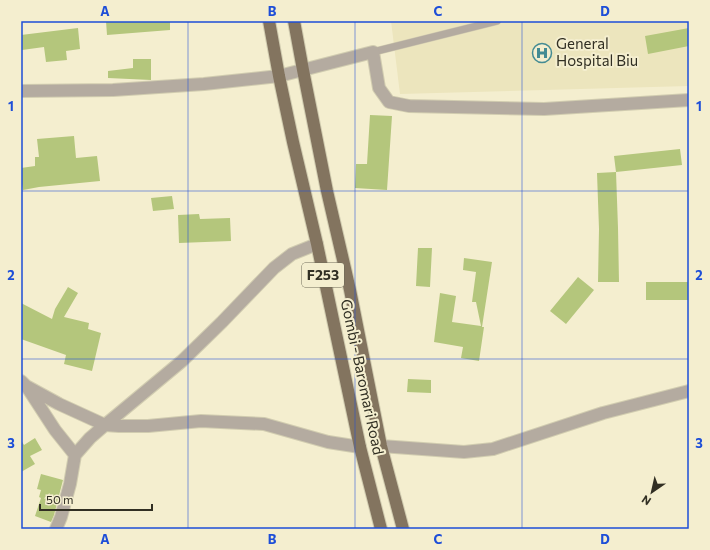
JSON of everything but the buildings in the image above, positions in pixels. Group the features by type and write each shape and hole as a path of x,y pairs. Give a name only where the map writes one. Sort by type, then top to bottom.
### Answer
{"main road":[{"name":"Gombi - Baromari Road","path":"269,21 293,142 317,244 360,447 380,529"},
{"name":"Gombi - Baromari Road","path":"294,21 327,191 350,290 381,446 403,529"}],"street":[{"path":"21,91 113,90 204,84 279,76 373,52 379,88 389,102 409,106 544,110 689,100"},
{"path":"56,529 61,517 70,484 75,455 90,438 182,361 274,268 292,254 317,244"},
{"path":"23,384 59,404 105,425 148,426 201,421 264,424 328,442 360,447"},
{"path":"23,384 55,430 75,455"},
{"path":"381,446 464,452 493,449 603,413 689,391"}],"lane":[{"path":"373,52 497,21"}],"shaded area":[{"name":"General Hospital Biu","path":"391,21 689,21 689,86 400,94"}],"place":[{"name":"General Hospital Biu","path":"542,53"}]}
